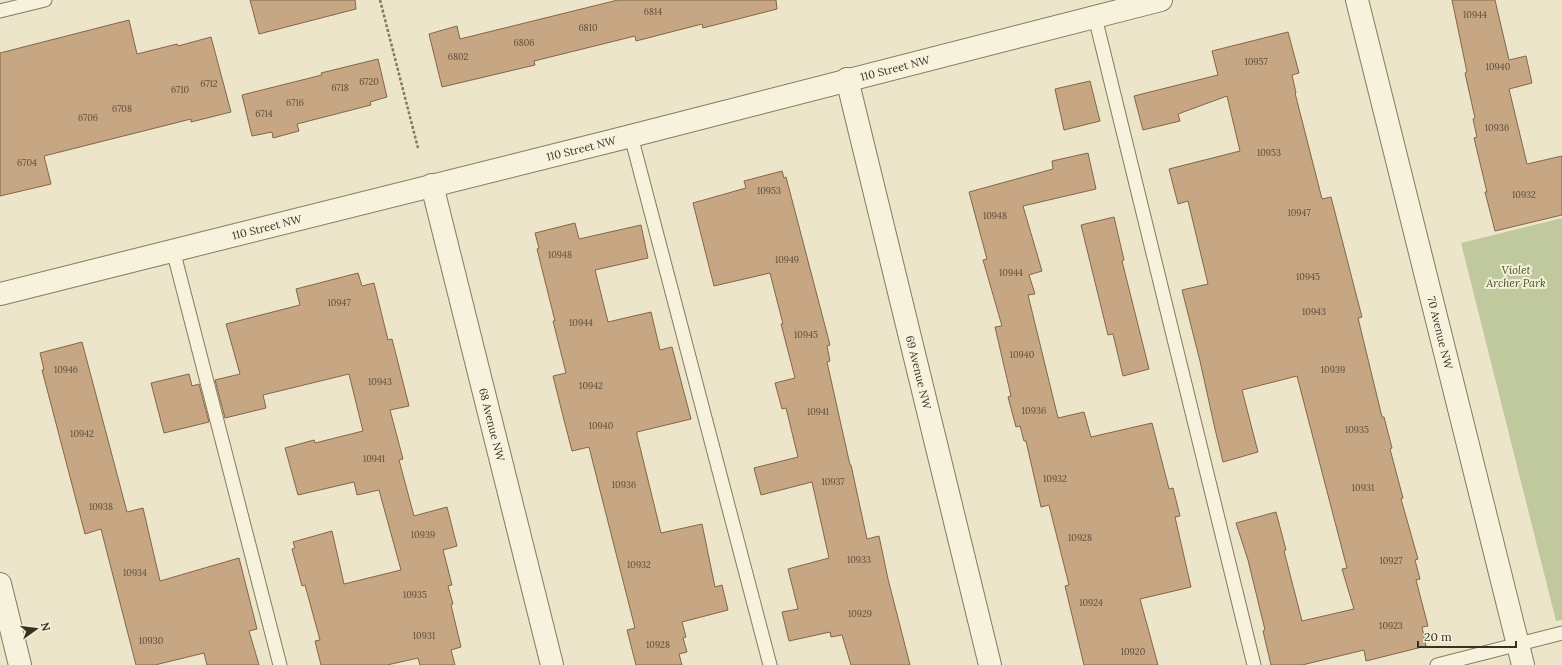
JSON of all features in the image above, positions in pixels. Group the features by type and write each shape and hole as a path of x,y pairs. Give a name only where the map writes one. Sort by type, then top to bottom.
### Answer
{"street":[{"name":"110 Street NW","path":"0,294 631,136 847,79 1161,0"},
{"name":"70 Avenue NW","path":"1357,0 1523,665"},
{"name":"69 Avenue NW","path":"847,79 990,665"},
{"name":"68 Avenue NW","path":"432,185 552,665"},
{"path":"0,584 20,665"}],"lane":[{"path":"0,11 45,0"},
{"path":"1095,17 1254,665"},
{"path":"631,136 770,665"},
{"path":"173,250 280,665"},
{"path":"1437,665 1562,633"}],"path":[{"path":"380,0 418,148"}],"green space":[{"name":"Violet Archer Park","path":"1562,218 1562,620 1556,621 1461,243"}],"building":[{"path":"250,0 355,0 356,9 259,34"},
{"path":"618,0 776,0 777,9 703,28 702,24 636,41 635,36 534,61 535,65 442,87 429,34 457,26 460,39"},
{"path":"1452,0 1495,0 1509,60 1526,56 1532,83 1509,89 1527,164 1562,156 1562,215 1495,231 1474,138 1477,137 1473,119 1475,118 1465,73 1467,72"},
{"path":"129,20 137,54 177,44 178,46 211,37 231,112 191,122 191,119 44,156 51,184 0,196 0,53"},
{"path":"1288,32 1299,73 1292,75 1295,93 1322,199 1331,197 1362,317 1358,318 1382,417 1384,417 1392,448 1390,449 1403,498 1401,499 1418,559 1415,560 1420,579 1416,580 1428,626 1422,627 1426,646 1366,661 1364,650 1302,665 1271,665 1263,631 1265,630 1248,560 1236,523 1276,512 1286,550 1284,551 1302,621 1354,609 1342,569 1347,568 1297,376 1242,390 1258,452 1223,462 1182,290 1208,284 1188,201 1178,204 1169,169 1240,151 1227,96 1178,114 1180,121 1143,130 1134,96 1218,75 1212,51"},
{"path":"378,59 387,97 370,102 371,105 297,124 299,131 273,138 272,132 252,136 242,95"},
{"path":"1090,81 1100,121 1064,130 1055,89"},
{"path":"1088,153 1096,189 1023,206 1042,271 1029,275 1035,294 1028,295 1058,418 1084,412 1091,437 1152,423 1169,489 1173,488 1180,516 1175,517 1191,587 1140,599 1158,665 1084,665 1065,586 1069,585 1049,505 1041,507 1026,441 1024,441 1020,426 1016,427 1008,397 1011,396 995,327 1002,326 983,260 987,259 969,192 1053,169 1052,161"},
{"path":"782,171 784,178 786,177 830,345 827,346 830,361 827,362 867,539 879,536 888,579 910,665 851,665 842,635 831,637 830,632 789,641 782,612 798,609 788,569 829,558 812,482 761,495 754,468 798,457 786,408 782,409 775,383 795,378 770,273 714,286 693,203 746,188 744,181"},
{"path":"1114,217 1124,260 1122,261 1149,369 1123,376 1113,334 1108,335 1081,225"},
{"path":"575,223 579,239 641,225 648,258 595,270 608,322 651,312 660,350 672,347 691,419 637,432 661,533 702,524 715,587 722,585 728,610 682,622 686,637 683,638 687,652 679,654 682,665 636,665 627,630 635,628 589,447 572,451 553,376 566,373 537,249 539,248 535,233"},
{"path":"358,273 362,286 374,283 388,340 392,339 409,406 390,410 403,459 399,460 414,516 447,507 457,546 443,550 452,585 448,586 461,647 451,650 455,665 420,665 418,658 387,665 321,665 315,641 320,640 305,585 302,586 292,549 295,548 293,542 332,531 344,584 401,570 379,490 357,495 354,482 298,495 285,448 314,440 315,443 363,431 349,374 263,395 266,408 225,418 215,380 240,374 226,324 300,305 296,289"},
{"path":"82,342 127,512 143,508 160,581 239,558 257,629 249,631 259,665 207,665 204,653 155,665 136,665 101,529 85,534 42,370 44,370 40,353"},
{"path":"189,374 192,386 199,384 209,422 164,433 151,383"}]}
